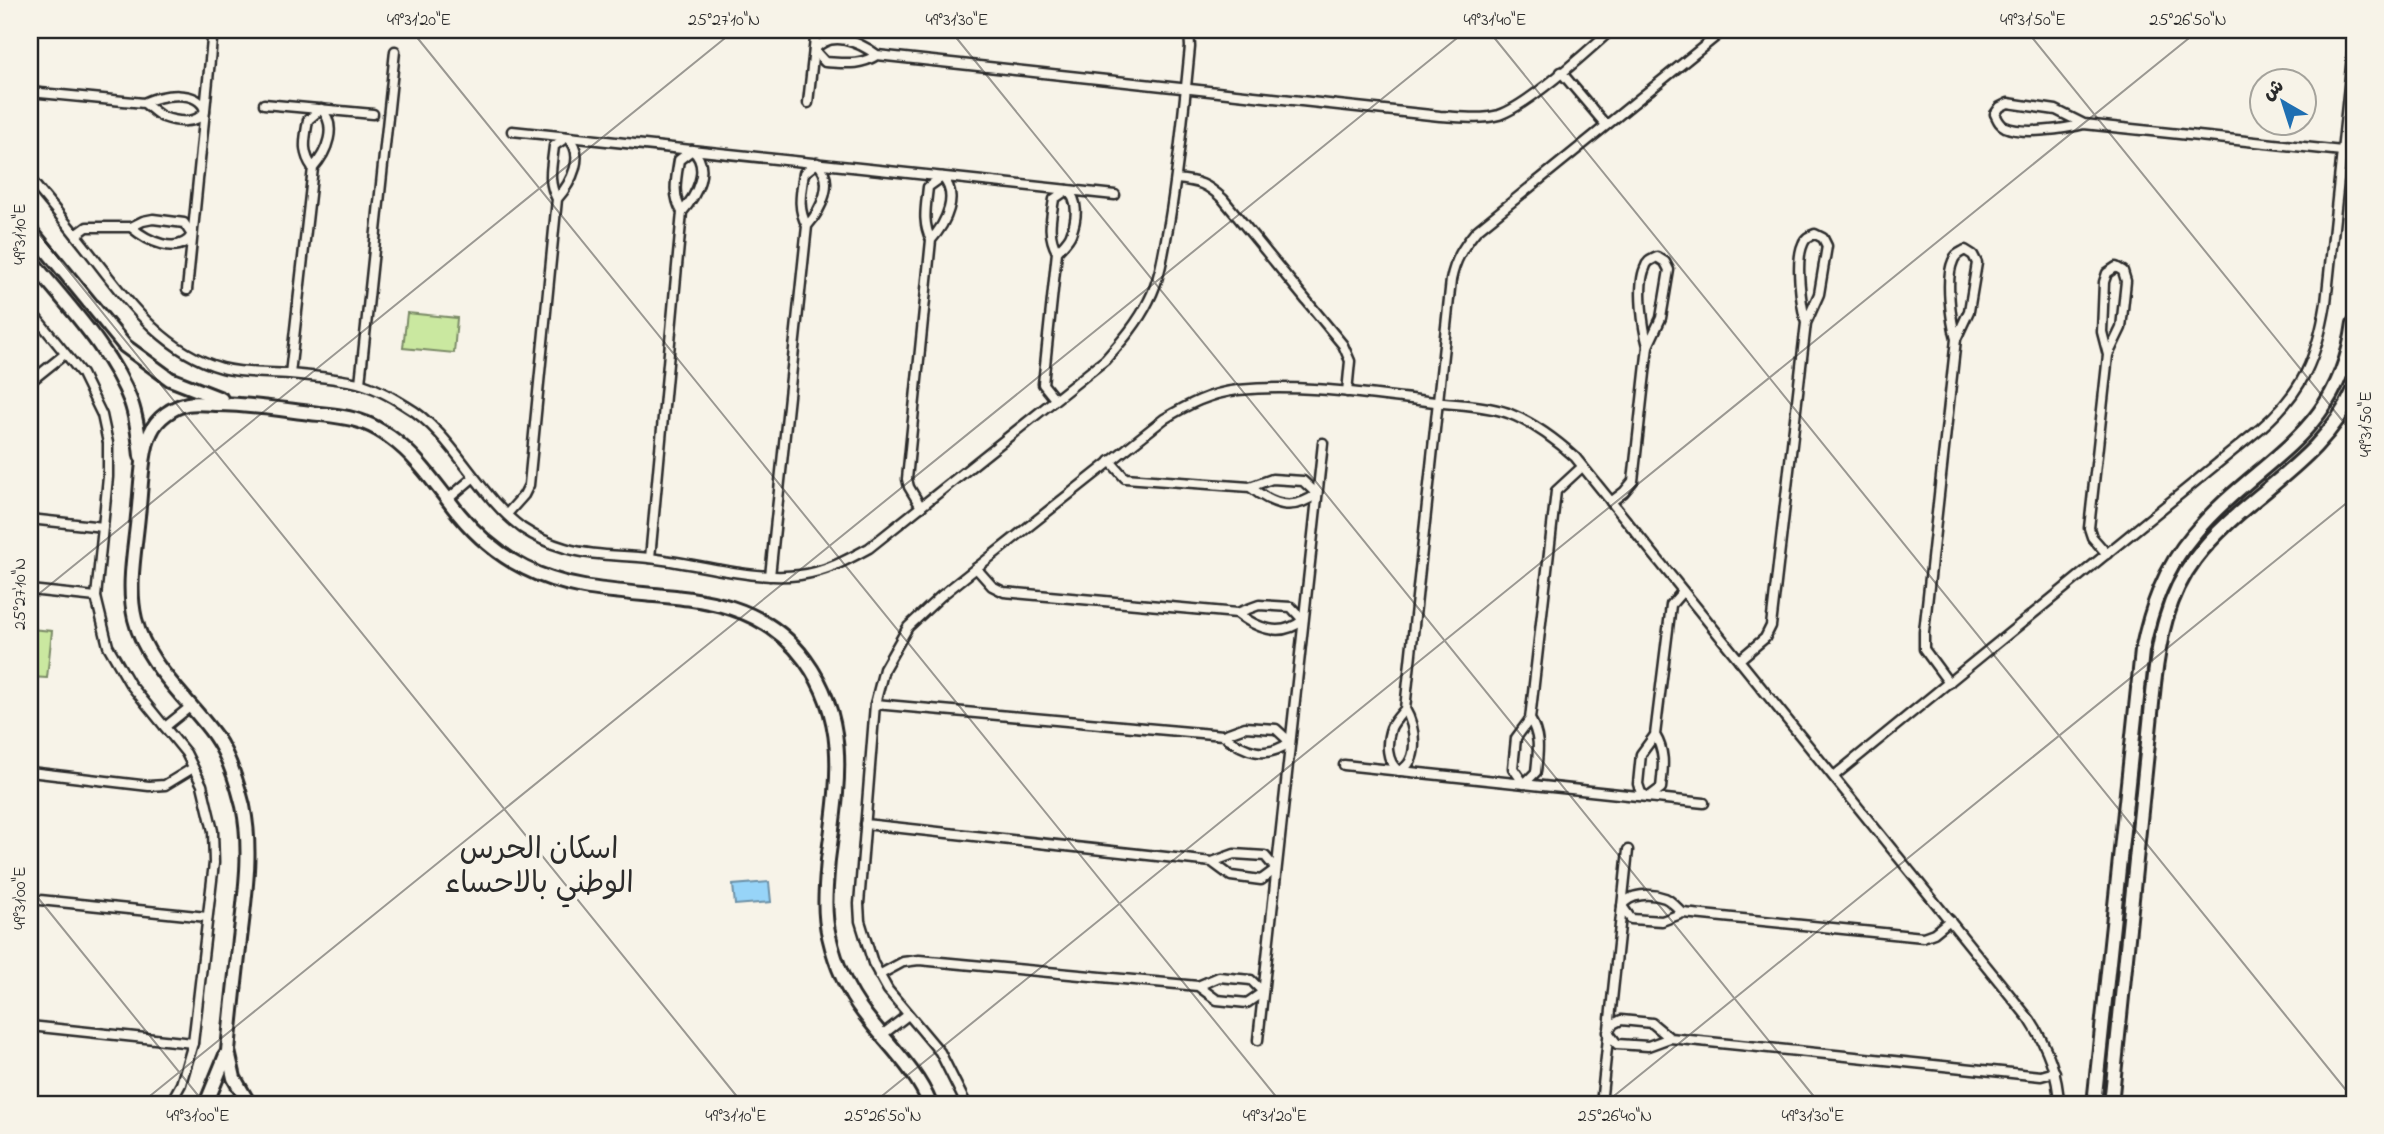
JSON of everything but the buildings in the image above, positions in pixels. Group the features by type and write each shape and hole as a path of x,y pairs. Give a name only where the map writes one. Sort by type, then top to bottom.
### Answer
{"main road":[{"path":"30,230 125,346 141,360 183,386 235,403"},
{"path":"30,259 97,343 122,382 136,418 143,468"},
{"path":"2094,1104 2142,651 2158,590 2174,559 2211,515 2296,441 2315,420 2340,376 2354,323"},
{"path":"2111,1104 2157,652 2165,620 2176,590 2194,560 2238,515 2305,458 2341,415 2354,390"},
{"path":"206,1104 228,1051 245,899 247,839 244,811 228,760 217,739 154,660 143,642 136,622 131,586 143,468 151,431 174,408 192,402 235,403 338,416 367,423 389,436 408,453 461,517 483,538 526,569 570,584 703,600 731,606 763,621 784,636 803,657 821,685 832,711 838,749 838,779 825,887 829,938 853,998 923,1086 930,1104"},
{"path":"228,1051 234,1078 249,1104"}],"street":[{"path":"187,290 213,30"},
{"path":"808,103 816,30"},
{"path":"30,179 125,298 155,331 175,347 223,369 360,383 408,407 425,420 522,528 566,548 769,576 800,575 842,562 869,548 1105,360 1140,318 1158,276 1176,179 1190,47 1189,30"},
{"path":"814,50 828,39 858,42 877,55 1440,116 1482,118 1502,114 1519,105 1611,30"},
{"path":"1399,771 1392,766 1388,758 1391,728 1405,709 1437,403 1455,263 1476,231 1724,30"},
{"path":"1834,776 2277,414 2295,393 2320,340 2342,151 2351,109 2354,38"},
{"path":"814,50 825,62 855,64 866,62 877,55"},
{"path":"360,383 395,51"},
{"path":"1561,72 1606,125"},
{"path":"30,92 144,103 162,117 193,121 201,118 205,111 204,105 197,99 166,95 156,96 144,103"},
{"path":"2084,124 2065,129 2007,128 1999,122 1995,114 2000,107 2008,103 2056,110 2084,124 2342,151"},
{"path":"264,104 373,114"},
{"path":"290,374 313,168 326,149 330,124 321,109"},
{"path":"313,168 307,160 303,146 308,120 321,109"},
{"path":"512,131 1115,195"},
{"path":"557,199 572,181 577,151 568,137"},
{"path":"507,514 529,485 557,199 551,188 550,177 554,146 568,137"},
{"path":"682,212 696,195 702,164 699,156 692,150"},
{"path":"650,558 682,212 676,201 675,190 679,160 692,150"},
{"path":"769,576 807,226 821,208 827,178 817,163"},
{"path":"807,226 801,215 800,204 804,173 817,163"},
{"path":"931,240 946,222 951,191 942,177"},
{"path":"921,507 909,487 907,478 931,240 924,218 928,187 942,177"},
{"path":"1176,179 1192,180 1209,186 1223,199 1343,345 1350,361 1347,391"},
{"path":"1055,399 1043,384 1057,252 1071,234 1077,204 1074,196 1067,190"},
{"path":"1057,252 1049,230 1054,199 1067,190"},
{"path":"76,235 87,227 131,227 153,219 184,223 192,235"},
{"path":"131,227 149,241 180,246 187,243 192,235"},
{"path":"1739,660 1765,638 1771,626 1806,323 1819,294 1827,246 1823,238 1815,234 1807,237 1801,246 1801,304 1806,323"},
{"path":"1949,683 1924,649 1924,632 1956,339 1969,311 1977,263 1973,255 1965,250 1957,254 1951,263 1949,295 1951,321 1956,339"},
{"path":"1611,502 1633,481 1648,346 1661,318 1669,270 1665,262 1657,257 1649,261 1643,270 1643,328 1648,346"},
{"path":"2107,554 2092,537 2089,528 2108,355 2121,328 2126,281 2123,271 2116,267 2107,273 2104,282 2102,332 2108,355"},
{"path":"30,310 82,374 102,415 108,443 108,466 96,597 108,646 130,684 186,753 202,785 213,831 214,863 193,1043 181,1084 170,1104"},
{"path":"30,383 65,354"},
{"path":"966,1104 940,1052 908,1015 879,975 860,921 859,904 875,704 884,669 908,627 976,568 1164,419 1187,405 1213,395 1237,390 1265,389 1347,391 1475,406 1507,413 1536,426 1558,442 1611,502 2030,1020 2040,1035 2055,1072 2059,1104"},
{"path":"1258,1040 1323,443"},
{"path":"1110,461 1125,478 1250,488 1272,479 1303,481 1317,495"},
{"path":"1524,784 1513,768 1516,738 1530,719 1556,491 1582,467"},
{"path":"448,499 474,477"},
{"path":"1250,488 1269,502 1299,505 1317,495"},
{"path":"30,519 103,527"},
{"path":"976,568 992,586 1004,592 1237,613 1259,605 1291,607 1303,620"},
{"path":"30,590 96,597"},
{"path":"1648,797 1642,793 1638,784 1641,754 1655,735 1671,605 1683,591"},
{"path":"1237,613 1256,627 1286,631 1303,620"},
{"path":"875,704 1223,735 1245,727 1276,729 1290,741"},
{"path":"164,727 191,706"},
{"path":"1399,771 1411,762 1414,731 1412,719 1405,709"},
{"path":"1524,784 1536,772 1539,741 1530,719"},
{"path":"1223,735 1242,749 1272,752 1290,741"},
{"path":"1648,797 1661,788 1664,757 1655,735"},
{"path":"1344,765 1704,803"},
{"path":"30,772 149,786 164,785 194,768"},
{"path":"865,824 1212,862 1231,876 1261,880 1276,869"},
{"path":"1601,1104 1628,850"},
{"path":"1212,862 1222,856 1234,854 1265,856 1276,869"},
{"path":"1622,906 1634,895 1665,898 1684,913"},
{"path":"30,899 206,917"},
{"path":"1622,906 1630,919 1662,921 1684,913 1923,937 1934,933 1950,920"},
{"path":"879,975 903,962 919,960 1198,986 1219,977 1251,980 1263,992"},
{"path":"1198,986 1217,1000 1247,1003 1263,992"},
{"path":"882,1035 908,1015"},
{"path":"1608,1032 1613,1024 1621,1020 1642,1022 1652,1023 1670,1038"},
{"path":"30,1026 193,1043"},
{"path":"1608,1032 1617,1044 1648,1046 1670,1038 2041,1076 2055,1072"}],"green space":[{"path":"407,313 457,318 454,353 403,348"},
{"path":"30,629 52,631 47,678 30,677"}],"water":[{"path":"769,882 771,902 735,905 733,885"}],"district":[{"name":"اسكان الحرس الوطني بالاحساء","path":"539,865"}]}
